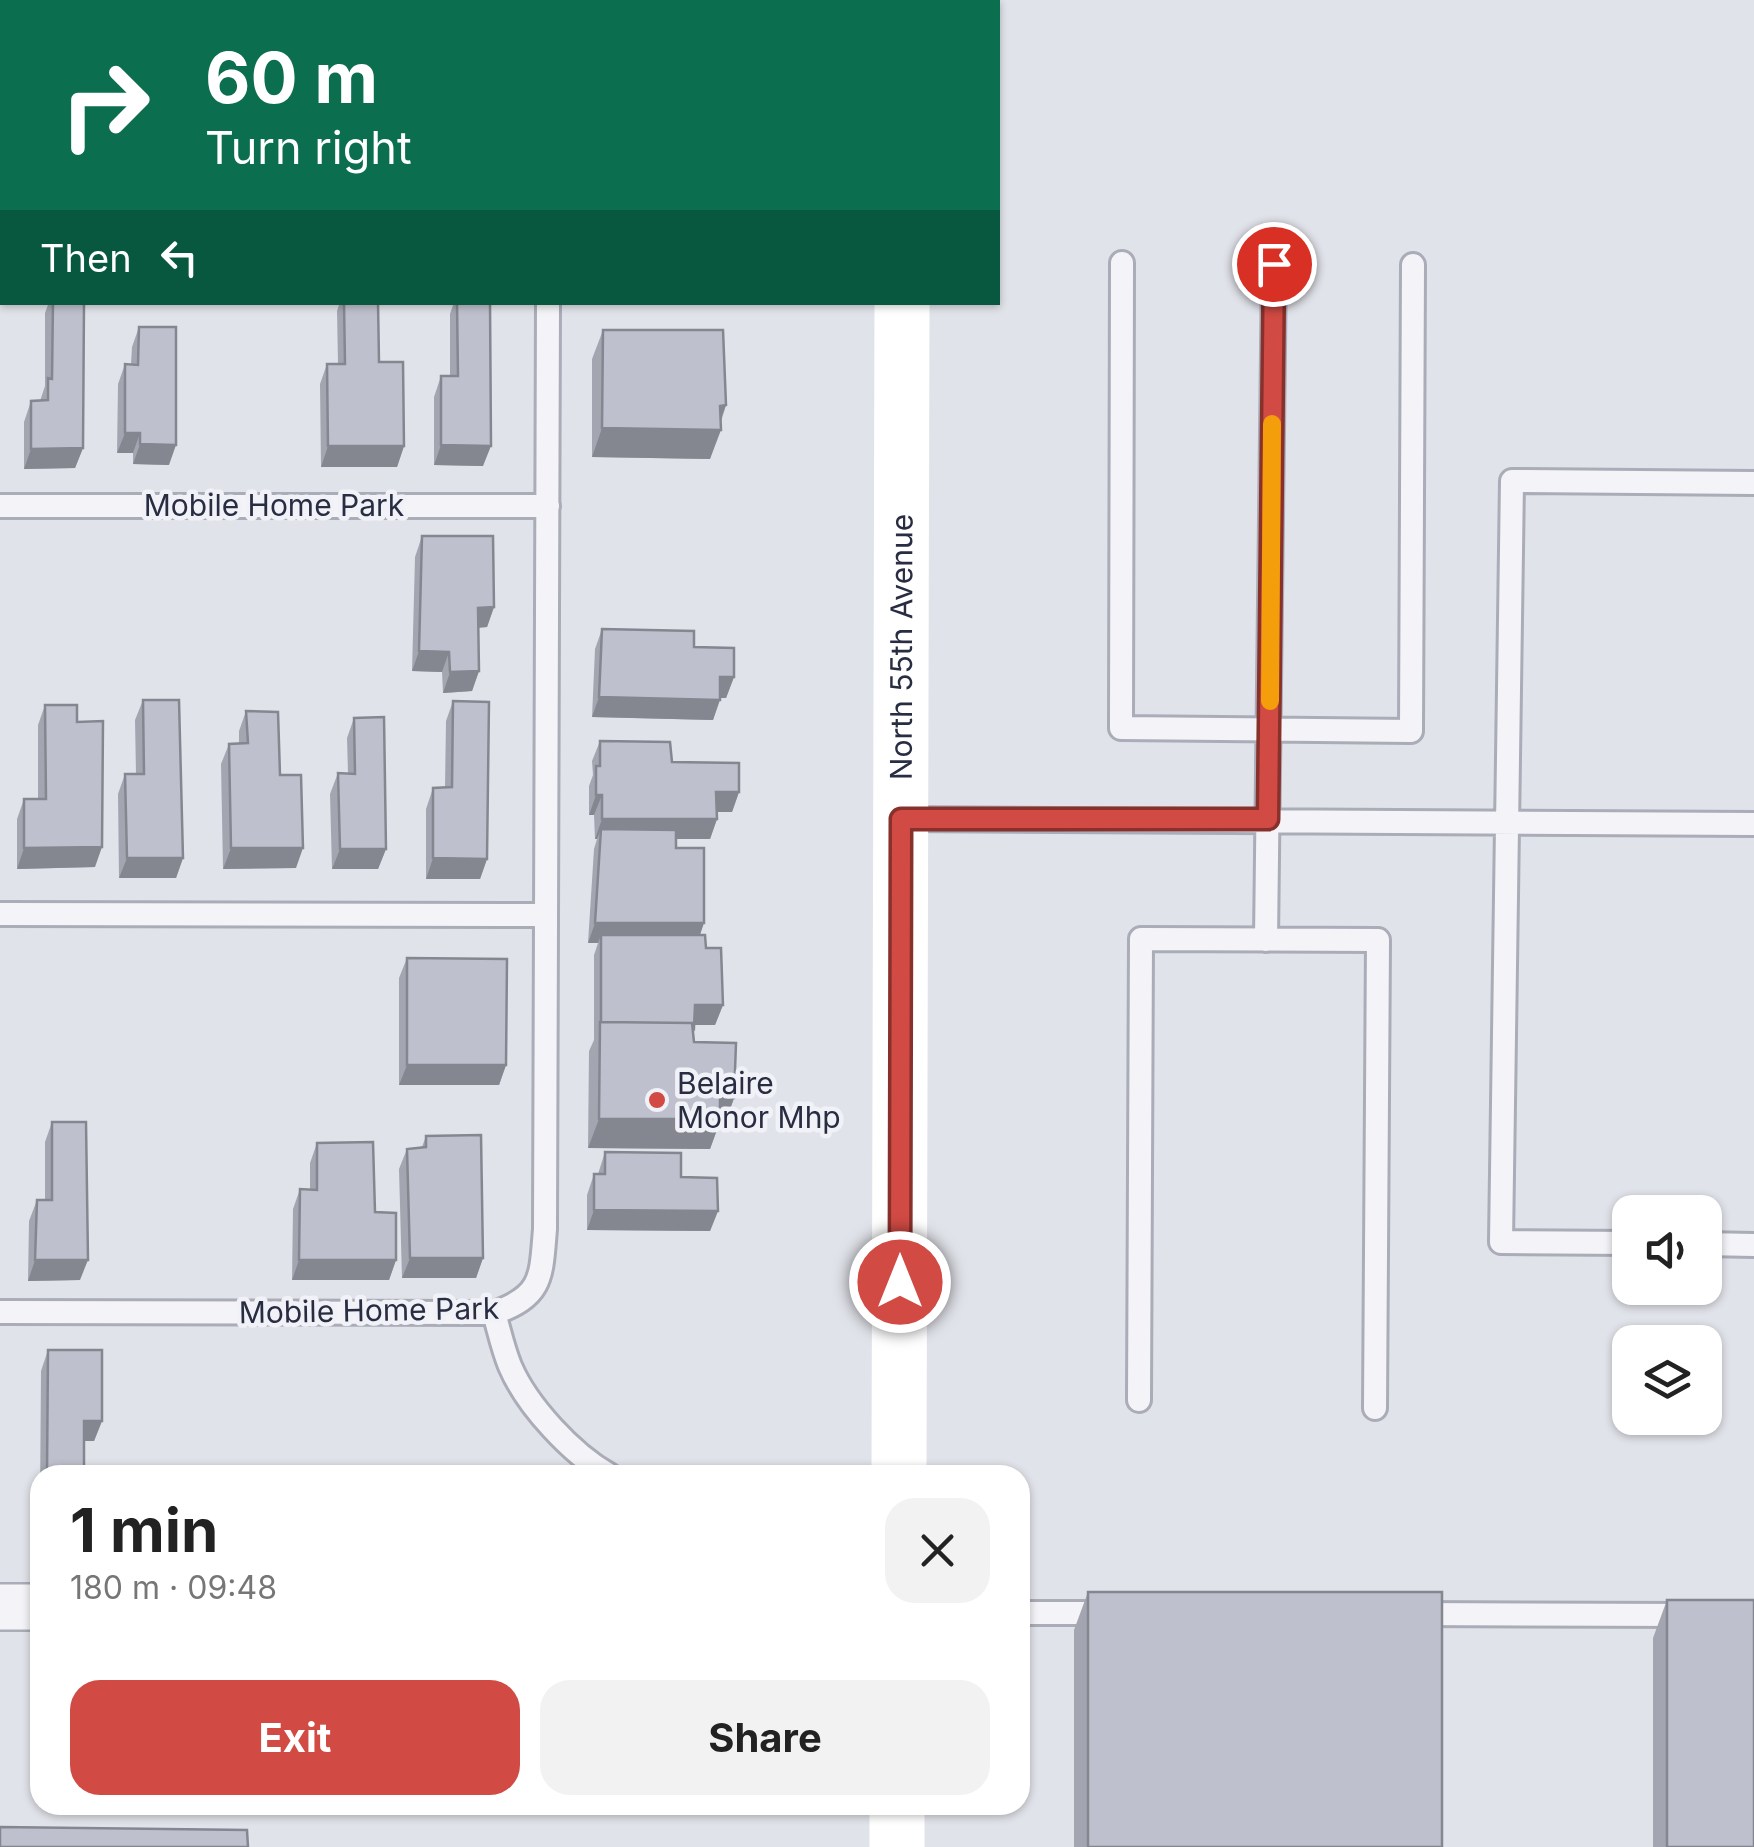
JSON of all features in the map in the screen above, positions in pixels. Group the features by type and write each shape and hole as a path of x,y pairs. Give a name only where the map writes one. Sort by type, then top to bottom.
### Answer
{"street":[{"name":"North 55th Avenue","path":"899,1465 902,305"},
{"path":"0,1607 30,1607"},
{"path":"896,1847 897,1815"}],"lane":[{"path":"1122,263 1121,728 1411,731 1413,265"},
{"path":"1266,940 1274,264"},
{"name":"Mobile Home Park","path":"0,1312 494,1313 523,1303 541,1277 546,1229 548,305"},
{"path":"1612,1244 1501,1242 1512,481 1754,483"},
{"name":"Mobile Home Park","path":"0,506 548,506"},
{"path":"901,819 1754,824"},
{"path":"0,914 546,915"},
{"path":"1138,1400 1141,940 1378,940 1376,1408"},
{"path":"1722,1244 1754,1244"},
{"path":"494,1313 510,1368 538,1408 592,1465"},
{"path":"1030,1613 1127,1613"},
{"path":"1382,1614 1715,1616"}],"building":[{"path":"53,305 84,305 83,448 31,449 31,401 48,400 48,378 52,379"},
{"path":"344,305 378,305 379,362 403,362 404,446 328,446 327,364 345,364"},
{"path":"457,305 490,305 491,446 441,445 441,376 458,376"},
{"path":"139,327 176,327 176,445 140,444 140,433 125,433 125,364 138,365"},
{"path":"603,330 723,330 726,405 720,406 721,430 602,428"},
{"path":"422,536 493,536 494,607 478,608 479,671 450,672 449,652 419,651"},
{"path":"602,629 694,631 694,647 734,648 734,677 720,677 720,700 599,697"},
{"path":"143,700 179,700 183,858 127,858 125,774 144,774"},
{"path":"453,701 489,702 487,859 433,858 433,788 452,787"},
{"path":"45,705 77,705 77,722 103,721 102,847 24,848 24,799 46,799"},
{"path":"246,711 278,712 280,775 301,775 303,848 231,848 229,744 248,743"},
{"path":"384,717 386,849 340,849 338,773 355,774 354,718"},
{"path":"600,741 670,742 672,762 739,763 739,792 716,792 717,819 602,819 602,795 596,795"},
{"path":"601,829 676,830 676,848 704,848 704,923 595,923"},
{"name":"Belaire Monor Mhp","path":"601,935 705,935 706,948 721,948 723,1005 695,1005 694,1027 692,1023 601,1022"},
{"path":"407,958 507,959 506,1065 407,1065"},
{"name":"Belaire Monor Mhp","path":"600,1022 692,1023 694,1042 736,1043 734,1098 720,1098 720,1119 599,1119"},
{"path":"52,1122 86,1122 88,1260 35,1260 37,1200 52,1200"},
{"path":"481,1135 483,1258 410,1258 407,1149 426,1147 426,1136"},
{"path":"373,1142 375,1212 396,1213 396,1260 299,1260 300,1189 317,1190 317,1143"},
{"path":"605,1152 681,1153 681,1177 717,1178 718,1211 594,1210 594,1174 605,1174"},
{"path":"48,1350 102,1350 102,1421 84,1421 84,1465 47,1465"},
{"path":"1088,1592 1442,1592 1442,1847 1088,1847"},
{"path":"1667,1600 1754,1600 1754,1847 1667,1847"},
{"path":"0,1827 247,1830 248,1847 0,1847"}],"slow traffic":[{"path":"1270,701 1272,424"}],"place":[{"name":"Belaire Monor Mhp","path":"657,1100"}],"route":[{"path":"900,1282 901,819 1268,819 1274,264"}]}
